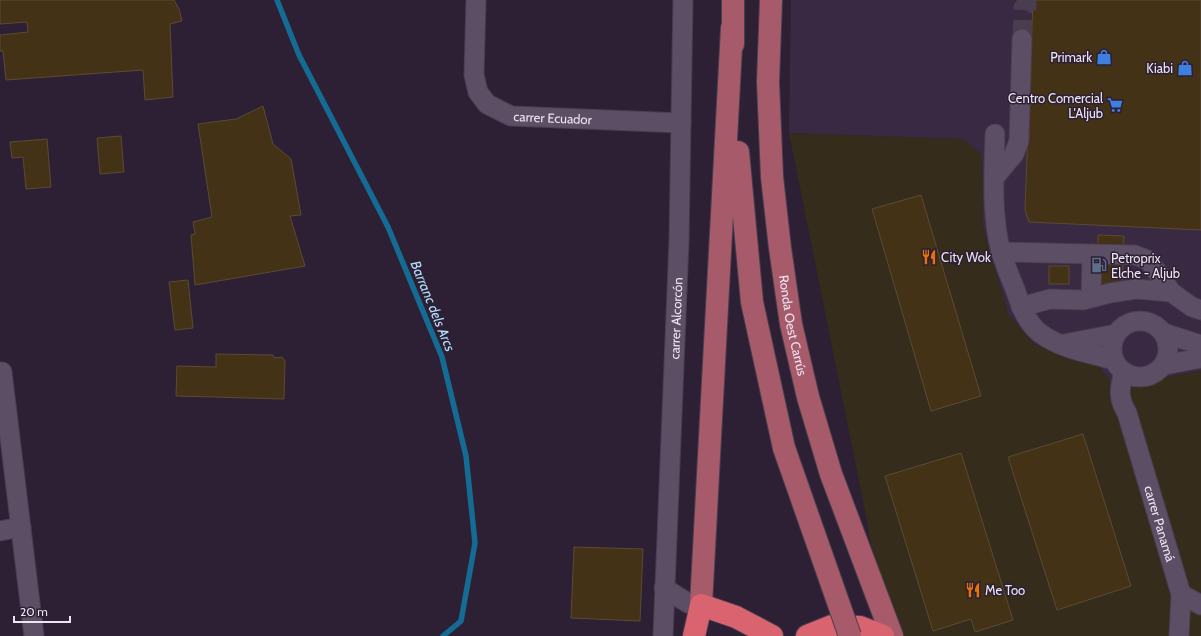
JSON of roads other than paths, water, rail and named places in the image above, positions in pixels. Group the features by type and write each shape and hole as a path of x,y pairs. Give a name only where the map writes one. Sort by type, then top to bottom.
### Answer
{"highway":[{"path":"694,636 701,604 736,617 772,636"},
{"path":"807,636 832,626 860,627 883,636"}],"main road":[{"path":"701,604 728,124 733,0"},
{"name":"Ronda Oest Carrús","path":"771,0 768,82 772,177 780,248 792,324 808,397 831,474 892,636"},
{"path":"732,28 738,164 752,302 784,448 850,636"}],"street":[{"name":"carrer Ecuador","path":"476,0 474,75 478,92 487,104 511,116 681,123"},
{"name":"carrer Alcorcón","path":"663,636 679,241 683,0"},
{"path":"994,178 1014,154 1019,141 1022,40"},
{"path":"995,134 994,178 996,221 1002,252 1021,307 1031,325 1041,334 1059,344 1119,366 1136,377 1151,375 1164,365 1168,357 1169,349 1164,333 1157,326 1149,322 1139,320 1130,322 1122,327 1112,342 1112,351 1119,366"},
{"path":"1002,252 1135,255 1148,260 1171,292 1192,307 1201,310"},
{"path":"1091,298 1092,254"},
{"path":"1021,307 1050,299 1083,300 1110,293 1136,289 1171,292"},
{"path":"1164,333 1201,344"},
{"path":"1059,344 1116,334"},
{"path":"1164,365 1201,358"},
{"name":"carrer Panamá","path":"1119,366 1119,389 1122,404 1127,413 1180,594 1179,636"},
{"path":"2,372 34,636"},
{"name":"carrer Panamá","path":"1127,413 1131,392 1135,385 1143,377"},
{"path":"0,531 20,527"},
{"path":"664,588 688,603 701,604"},
{"path":"1180,594 1201,605"}],"waterway":[{"name":"Barranc dels Arcs","path":"277,0 299,55 388,227 442,357 466,456 475,543 461,621 443,636"}],"tunnel":[{"path":"1022,39 1023,8 1028,1 1040,1"}],"place":[{"name":"Primark","path":"1104,57"},
{"name":"Kiabi","path":"1185,68"},
{"name":"Centro Comercial L'Aljub","path":"1115,105"},
{"name":"City Wok","path":"929,257"},
{"name":"Petroprix Elche - Aljub","path":"1099,265"},
{"name":"Me Too","path":"973,590"}]}
